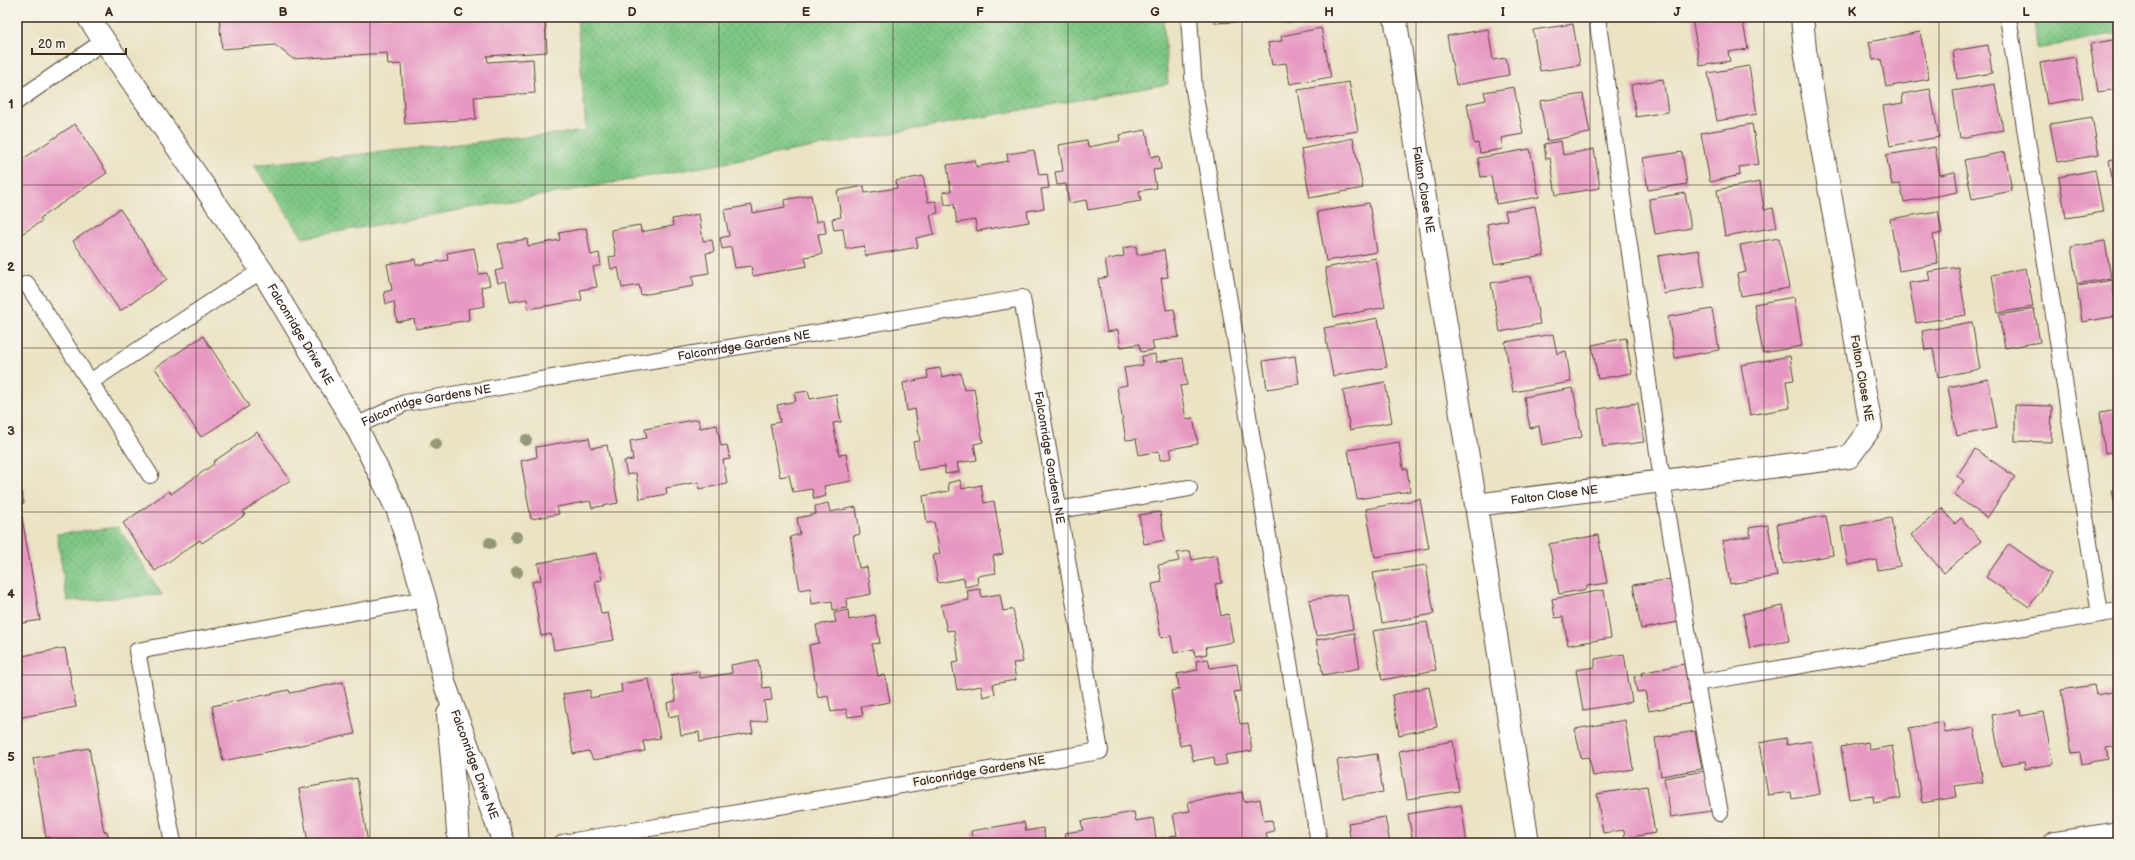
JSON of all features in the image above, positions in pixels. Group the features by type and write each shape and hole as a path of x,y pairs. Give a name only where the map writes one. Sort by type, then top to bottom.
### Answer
{"street":[{"name":"Falconridge Drive NE","path":"88,17 262,271 356,426 398,511 425,598 445,685 504,843"},
{"name":"Falton Close NE","path":"1395,17 1476,505 1528,843"},
{"name":"Falton Close NE","path":"1476,505 1849,457 1871,427 1805,50 1802,17"},
{"name":"Falconridge Drive NE","path":"445,685 459,843"},
{"path":"2055,843 2118,833"}],"lane":[{"path":"1189,17 1194,90 1319,843"},
{"path":"1597,17 1662,481 1696,683 1720,813"},
{"path":"2008,17 2100,614"},
{"path":"17,101 104,41"},
{"path":"90,382 262,271"},
{"path":"27,284 150,475"},
{"name":"Falconridge Gardens NE","path":"356,426 405,403 1022,298 1100,751 563,843"},
{"path":"1058,510 1188,488"},
{"path":"173,843 137,651 425,598"},
{"path":"1696,683 2118,611"}],"green space":[{"path":"577,17 1163,17 1168,84 303,238 254,165 586,131"},
{"path":"2034,17 2118,17 2118,33 2037,49"},
{"path":"118,527 162,595 67,601 57,534"}],"building":[{"path":"219,17 545,17 547,52 487,56 488,62 533,59 535,93 474,97 476,119 405,124 401,64 388,65 387,53 293,59 275,45 222,49"},
{"path":"1214,17 1251,17 1251,21 1215,23"},
{"path":"1286,17 1327,17 1327,19 1286,22"},
{"path":"1742,17 1748,49 1728,52 1730,61 1700,66 1692,18"},
{"path":"1573,24 1580,65 1540,71 1533,30"},
{"path":"1321,28 1331,77 1290,84 1286,63 1272,65 1268,43 1282,41 1281,36"},
{"path":"1488,29 1493,60 1506,58 1509,75 1456,85 1447,36"},
{"path":"1920,32 1929,79 1886,87 1881,59 1873,60 1869,42"},
{"path":"2118,39 2118,89 2098,92 2090,44"},
{"path":"1988,45 1992,73 1957,79 1953,51"},
{"path":"2076,57 2083,98 2047,104 2040,63"},
{"path":"1749,66 1757,114 1717,121 1708,73"},
{"path":"1663,79 1668,112 1636,117 1631,85"},
{"path":"1349,82 1358,131 1306,139 1298,90"},
{"path":"1995,84 2003,130 1960,138 1953,91"},
{"path":"1514,87 1523,134 1501,138 1503,149 1480,153 1478,143 1474,144 1467,104 1486,100 1484,92"},
{"path":"1930,89 1939,137 1890,146 1883,106 1903,103 1902,94"},
{"path":"1583,94 1590,133 1547,141 1540,101"},
{"path":"2092,117 2099,155 2057,162 2050,124"},
{"path":"75,124 107,173 40,218 42,221 17,237 17,163"},
{"path":"1752,124 1759,164 1739,167 1740,175 1710,182 1701,133"},
{"path":"1146,130 1151,157 1159,155 1161,169 1153,170 1156,188 1139,191 1141,201 1088,210 1086,200 1069,203 1066,184 1057,185 1055,172 1063,171 1059,145 1087,140 1088,147 1120,141 1119,135"},
{"path":"1353,138 1363,188 1310,198 1301,149"},
{"path":"1561,141 1563,155 1594,149 1600,188 1556,195 1550,158 1546,159 1544,144"},
{"path":"1935,147 1940,175 1955,172 1958,192 1904,202 1900,184 1892,185 1886,155"},
{"path":"1530,149 1539,197 1496,204 1491,176 1481,177 1478,158"},
{"path":"1034,150 1039,175 1047,174 1049,188 1041,189 1044,208 1027,211 1029,222 977,231 975,220 957,223 954,204 945,205 943,192 951,191 947,165 975,160 976,167 1008,161 1007,154"},
{"path":"1682,152 1687,184 1648,190 1643,158"},
{"path":"2005,152 2012,191 1972,199 1964,160"},
{"path":"2118,158 2118,209 2117,209 2109,160"},
{"path":"2095,170 2103,212 2066,218 2059,177"},
{"path":"923,176 928,202 936,201 938,213 930,215 934,234 916,238 918,247 866,256 864,246 846,249 843,229 834,230 832,219 841,217 837,191 864,186 865,193 897,188 896,181"},
{"path":"1760,182 1764,210 1773,208 1777,227 1725,236 1717,190"},
{"path":"1685,193 1691,228 1655,234 1649,199"},
{"path":"811,195 816,222 824,220 826,233 818,234 822,254 805,257 807,266 753,276 751,266 735,268 731,247 722,249 720,238 729,236 724,210 752,205 753,213 785,207 784,200"},
{"path":"1369,203 1377,252 1326,261 1317,212"},
{"path":"1535,206 1544,256 1494,264 1487,224 1507,220 1505,211"},
{"path":"120,209 167,279 120,311 73,241"},
{"path":"1938,211 1942,233 1933,235 1938,264 1899,271 1890,219"},
{"path":"699,214 703,241 712,240 714,252 706,253 709,273 692,276 694,286 641,295 639,285 622,288 618,268 611,269 609,257 616,256 611,230 640,225 641,232 673,226 672,219"},
{"path":"586,228 591,255 599,253 601,265 593,267 597,287 580,290 582,300 528,309 527,299 510,302 506,281 498,283 495,271 503,269 498,244 527,239 528,246 560,240 559,233"},
{"path":"1779,238 1789,288 1741,296 1737,274 1746,272 1740,245"},
{"path":"2105,241 2111,278 2077,284 2071,247"},
{"path":"1136,246 1137,255 1164,250 1168,277 1161,278 1166,310 1174,309 1179,337 1152,341 1154,350 1141,352 1139,344 1121,347 1118,330 1107,332 1098,279 1108,277 1105,260 1124,256 1123,248"},
{"path":"474,248 479,274 487,273 490,285 481,287 485,306 468,309 469,320 416,329 414,319 397,322 394,302 386,304 384,292 392,290 387,264 415,259 416,265 448,260 447,253"},
{"path":"1699,250 1705,287 1664,294 1658,256"},
{"path":"1376,258 1385,307 1334,317 1325,268"},
{"path":"1958,267 1966,315 1916,323 1909,283 1930,280 1928,272"},
{"path":"2026,268 2033,307 1998,313 1992,275"},
{"path":"1531,276 1540,324 1500,332 1491,283"},
{"path":"2112,280 2118,316 2082,322 2077,286"},
{"path":"1794,297 1802,346 1763,353 1754,304"},
{"path":"1712,309 1719,350 1675,358 1668,317"},
{"path":"2034,309 2040,342 2005,348 1999,315"},
{"path":"1378,318 1387,367 1333,376 1324,328"},
{"path":"1972,322 1980,369 1938,377 1933,349 1925,350 1922,331"},
{"path":"1553,334 1557,354 1566,351 1571,382 1513,392 1505,342"},
{"path":"203,336 249,406 201,437 155,368"},
{"path":"1626,338 1632,373 1598,379 1592,345"},
{"path":"1155,354 1156,362 1183,358 1187,385 1180,386 1186,419 1193,418 1198,444 1170,449 1172,458 1160,460 1159,451 1139,455 1136,439 1126,440 1117,387 1127,385 1124,368 1143,365 1142,356"},
{"path":"1295,356 1299,384 1267,389 1263,361"},
{"path":"1790,356 1794,380 1786,381 1790,408 1750,415 1741,365"},
{"path":"940,368 942,377 961,373 964,390 974,388 983,442 974,444 977,460 957,463 959,472 945,474 945,466 918,470 913,442 920,441 915,409 907,411 903,383 928,378 927,370"},
{"path":"1988,379 1997,428 1957,436 1948,387"},
{"path":"1385,382 1392,422 1350,430 1343,390"},
{"path":"1573,388 1582,437 1542,445 1539,426 1530,428 1524,397"},
{"path":"808,391 810,399 836,394 841,422 833,423 839,455 846,454 851,481 824,486 826,496 814,499 812,489 793,492 789,475 780,477 770,424 780,422 777,405 796,401 794,393"},
{"path":"1638,403 1644,442 1603,447 1598,409"},
{"path":"2015,405 2052,406 2051,442 2015,441"},
{"path":"2118,410 2118,451 2105,453 2100,413"},
{"path":"698,419 700,428 717,425 721,446 727,445 730,459 723,460 727,484 699,489 698,482 666,488 667,494 640,499 636,473 627,475 624,461 633,460 630,441 647,438 645,429"},
{"path":"257,432 290,480 243,512 245,515 202,543 200,540 155,571 123,523 169,491 171,494 214,464 213,462"},
{"path":"589,438 591,448 607,445 618,503 592,508 590,501 557,507 559,514 531,519 521,461 537,457 536,447"},
{"path":"1399,442 1403,469 1407,469 1410,491 1357,499 1348,450"},
{"path":"1975,449 2015,477 1987,518 1954,495 1964,481 1957,476"},
{"path":"17,469 24,503 17,504"},
{"path":"960,480 962,489 981,485 984,503 994,501 1003,554 993,556 996,573 977,576 978,584 965,587 964,578 938,583 933,555 940,554 934,522 927,523 923,496 949,491 948,483"},
{"path":"2118,489 2118,515 2117,515 2112,490"},
{"path":"1420,499 1429,548 1375,557 1366,509"},
{"path":"828,503 830,512 856,507 860,534 853,536 859,568 867,567 871,594 846,599 847,608 833,610 832,601 812,604 810,588 800,590 790,537 800,534 797,518 816,514 815,506"},
{"path":"1942,508 1955,524 1961,518 1981,541 1944,573 1911,535"},
{"path":"21,512 40,620 17,624 17,513"},
{"path":"1160,512 1165,540 1144,544 1139,515"},
{"path":"1826,516 1833,555 1783,564 1777,524"},
{"path":"1891,518 1900,566 1878,570 1876,560 1848,565 1841,527"},
{"path":"1768,525 1777,576 1730,584 1723,541 1751,536 1749,528"},
{"path":"1598,535 1607,583 1587,586 1587,589 1559,594 1549,544"},
{"path":"2009,544 2051,574 2029,607 1986,577"},
{"path":"1190,551 1192,560 1217,555 1222,583 1215,584 1221,616 1228,614 1233,642 1206,647 1207,654 1195,656 1194,649 1174,653 1171,636 1161,638 1152,584 1162,582 1158,565 1179,561 1177,553"},
{"path":"596,553 602,580 595,581 601,614 608,613 614,640 554,650 551,634 541,636 532,582 541,580 538,563"},
{"path":"1426,565 1434,614 1382,623 1373,573"},
{"path":"1671,579 1678,622 1641,629 1633,585"},
{"path":"980,589 982,597 1000,594 1003,611 1013,609 1023,662 1013,663 1016,680 993,684 995,694 983,697 981,686 957,690 952,663 959,662 954,630 947,631 941,605 969,600 967,591"},
{"path":"1604,590 1611,638 1568,645 1563,617 1555,618 1552,599"},
{"path":"1347,594 1353,629 1316,636 1309,600"},
{"path":"1783,606 1789,641 1750,648 1743,614"},
{"path":"848,610 849,620 875,615 880,643 872,644 878,676 885,675 890,702 861,707 863,715 848,717 846,709 831,712 828,696 818,698 809,645 819,643 816,625 836,622 834,613"},
{"path":"1427,622 1436,670 1382,680 1373,631"},
{"path":"1354,633 1360,668 1323,675 1316,640"},
{"path":"65,648 76,707 17,718 17,657"},
{"path":"1624,654 1632,702 1583,710 1576,670 1595,667 1595,659"},
{"path":"1208,659 1210,668 1237,664 1241,691 1234,692 1240,724 1248,723 1252,751 1225,755 1227,764 1215,766 1214,757 1193,761 1190,744 1180,746 1171,691 1179,689 1177,674 1198,670 1196,661"},
{"path":"758,660 763,688 770,687 772,700 764,701 767,720 751,723 753,733 700,742 699,732 681,735 678,715 669,717 667,703 676,701 671,675 699,671 700,678 732,673 731,665"},
{"path":"1684,664 1692,703 1649,711 1645,691 1637,692 1634,677 1642,676 1641,673"},
{"path":"649,679 660,738 643,741 645,751 593,760 589,751 573,754 563,694 590,690 590,698 622,692 621,684"},
{"path":"343,682 355,734 223,761 212,706 289,690 290,693"},
{"path":"2094,685 2096,695 2118,691 2118,746 2106,748 2108,759 2082,764 2080,753 2072,754 2061,690"},
{"path":"1429,687 1437,727 1399,735 1392,695"},
{"path":"2020,710 2021,716 2043,712 2053,764 2025,769 2024,762 2001,766 1992,715"},
{"path":"1625,720 1633,769 1593,776 1589,757 1581,758 1575,729"},
{"path":"1943,722 1945,733 1974,728 1983,782 1955,786 1957,797 1922,803 1909,728"},
{"path":"1695,731 1702,769 1661,776 1655,738"},
{"path":"1786,738 1787,745 1811,741 1820,794 1792,799 1791,792 1768,795 1759,743"},
{"path":"1453,741 1456,762 1454,763 1459,791 1407,799 1399,751"},
{"path":"1868,742 1870,750 1892,746 1901,798 1874,803 1873,796 1849,799 1841,747"},
{"path":"89,748 104,832 107,831 109,843 50,843 49,837 46,838 33,758"},
{"path":"1377,754 1383,792 1343,798 1337,760"},
{"path":"1705,771 1711,811 1671,817 1664,778"},
{"path":"357,778 368,843 308,843 299,789"},
{"path":"1647,786 1655,833 1625,838 1624,830 1603,833 1597,794"},
{"path":"1242,792 1244,802 1260,799 1264,821 1272,820 1274,831 1266,833 1268,843 1170,843 1169,836 1177,835 1173,814 1190,811 1188,802"},
{"path":"1461,805 1467,843 1413,843 1408,814"},
{"path":"1134,812 1136,821 1153,818 1156,839 1165,838 1165,843 1067,843 1065,833 1083,830 1081,821"},
{"path":"1385,817 1390,843 1351,843 1348,823"},
{"path":"1024,822 1026,831 1043,828 1046,843 968,843 972,841 971,831"}]}
